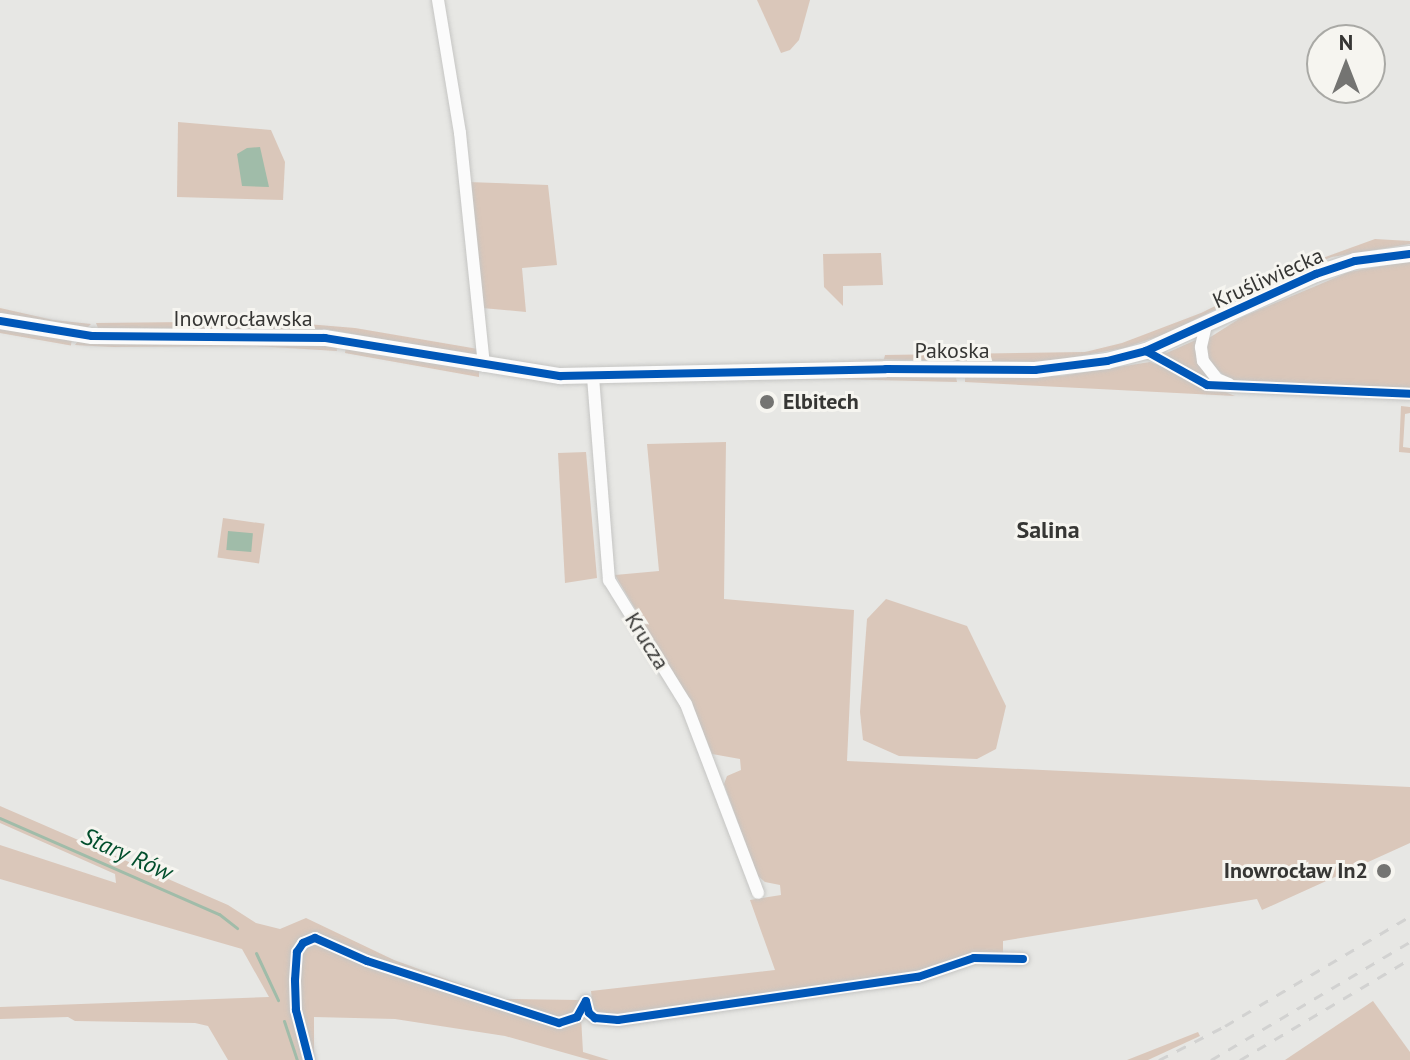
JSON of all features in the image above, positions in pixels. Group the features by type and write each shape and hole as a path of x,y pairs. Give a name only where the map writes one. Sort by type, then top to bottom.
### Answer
{"main road":[{"name":"Kruśliwiecka","path":"1146,351 1316,274 1355,261 1410,254"},
{"name":"Inowrocławska","path":"0,321 92,336 325,338 484,366"},
{"name":"Pakoska","path":"484,366 593,377 886,369 1035,370 1107,361 1146,351"}],"street":[{"path":"438,0 460,133 484,366"},
{"path":"1206,325 1201,347 1203,361 1217,379 1236,386"},
{"path":"1146,351 1207,385 1410,394"},
{"name":"Krucza","path":"593,377 609,580 686,704 758,893"},
{"path":"309,1060 296,1010 295,980 297,952 303,943 315,938 367,961 559,1023 577,1017 586,1001 589,1013 595,1018 618,1020 918,977 974,958 1023,959"}],"shaded area":[{"path":"757,0 810,0 799,40 790,50 781,53"},
{"path":"178,122 271,130 285,162 283,200 177,197"},
{"path":"260,147 269,187 242,186 237,154 247,148"},
{"path":"468,182 548,185 557,265 522,268 526,312 482,308"},
{"path":"1375,239 1410,241 1410,244 1332,257 1286,275 1165,334 1124,348 1046,362 850,359 884,359 885,355 1085,352 1122,343 1201,313 1284,272"},
{"path":"881,253 883,285 843,286 843,306 824,287 823,254"},
{"path":"1410,261 1410,388 1230,380 1209,363 1206,349 1209,338 1242,317 1349,272"},
{"path":"0,308 53,320 91,324 87,328 54,324 0,313"},
{"path":"270,321 355,328 478,349 477,356 325,329 98,328 96,323"},
{"path":"0,327 72,340 71,346 0,333"},
{"path":"1198,339 1207,375 1202,378 1162,355"},
{"path":"78,341 336,345 337,351 255,346 75,345"},
{"path":"346,346 479,371 479,377 345,353"},
{"path":"1150,362 1235,396 965,382 965,377 1061,376"},
{"path":"836,376 956,377 957,382 836,379"},
{"path":"1401,406 1410,407 1410,413 1405,414 1403,447 1410,448 1410,453 1399,452"},
{"path":"726,442 724,599 854,610 847,761 1410,787 1410,843 1262,910 1257,899 1003,941 1003,954 925,971 605,1017 593,1011 591,991 775,970 750,900 781,895 780,885 765,882 757,875 724,784 727,776 741,770 740,759 712,754 691,702 615,575 659,571 647,444"},
{"path":"586,452 597,578 565,583 558,453"},
{"path":"223,518 265,524 259,563 217,558"},
{"path":"228,531 253,533 251,552 226,550"},
{"path":"886,599 967,626 1006,706 996,749 977,759 899,756 863,740 860,712 867,619"},
{"path":"0,806 228,905 256,923 280,929 306,918 394,960 501,999 580,1000 583,1052 609,1060 590,1060 505,1036 395,1019 314,1017 314,1060 228,1060 208,1026 195,1023 75,1021 68,1017 0,1019 0,1007 269,997 242,949 0,879 0,845 116,883 115,874 0,823"},
{"path":"1373,1001 1410,1052 1410,1060 1285,1060"},
{"path":"1198,1032 1200,1036 1148,1060 1127,1060"}],"waterway":[{"name":"Stary Rów","path":"0,818 219,914 237,928"},
{"name":"Stary Rów","path":"256,953 278,1000"},
{"name":"Stary Rów","path":"284,1021 297,1060"}],"railway":[{"path":"1159,1060 1225,1026 1410,916"},
{"path":"1211,1060 1410,942"},
{"path":"1240,1060 1410,959"}],"cycle path":[{"path":"0,321 92,336 325,338 560,376 886,369 1035,370 1107,361 1146,351 1316,274 1355,261 1410,254"},
{"path":"1146,351 1207,385 1410,394"},
{"path":"309,1060 296,1010 295,980 297,952 303,943 315,938 367,961 559,1023 577,1017 586,1001 589,1013 595,1018 618,1020 918,977 974,958 1023,959"}],"place":[{"name":"Elbitech","path":"767,402"},
{"name":"Inowrocław In2","path":"1384,871"}],"district":[{"name":"Salina","path":"1048,530"}]}
